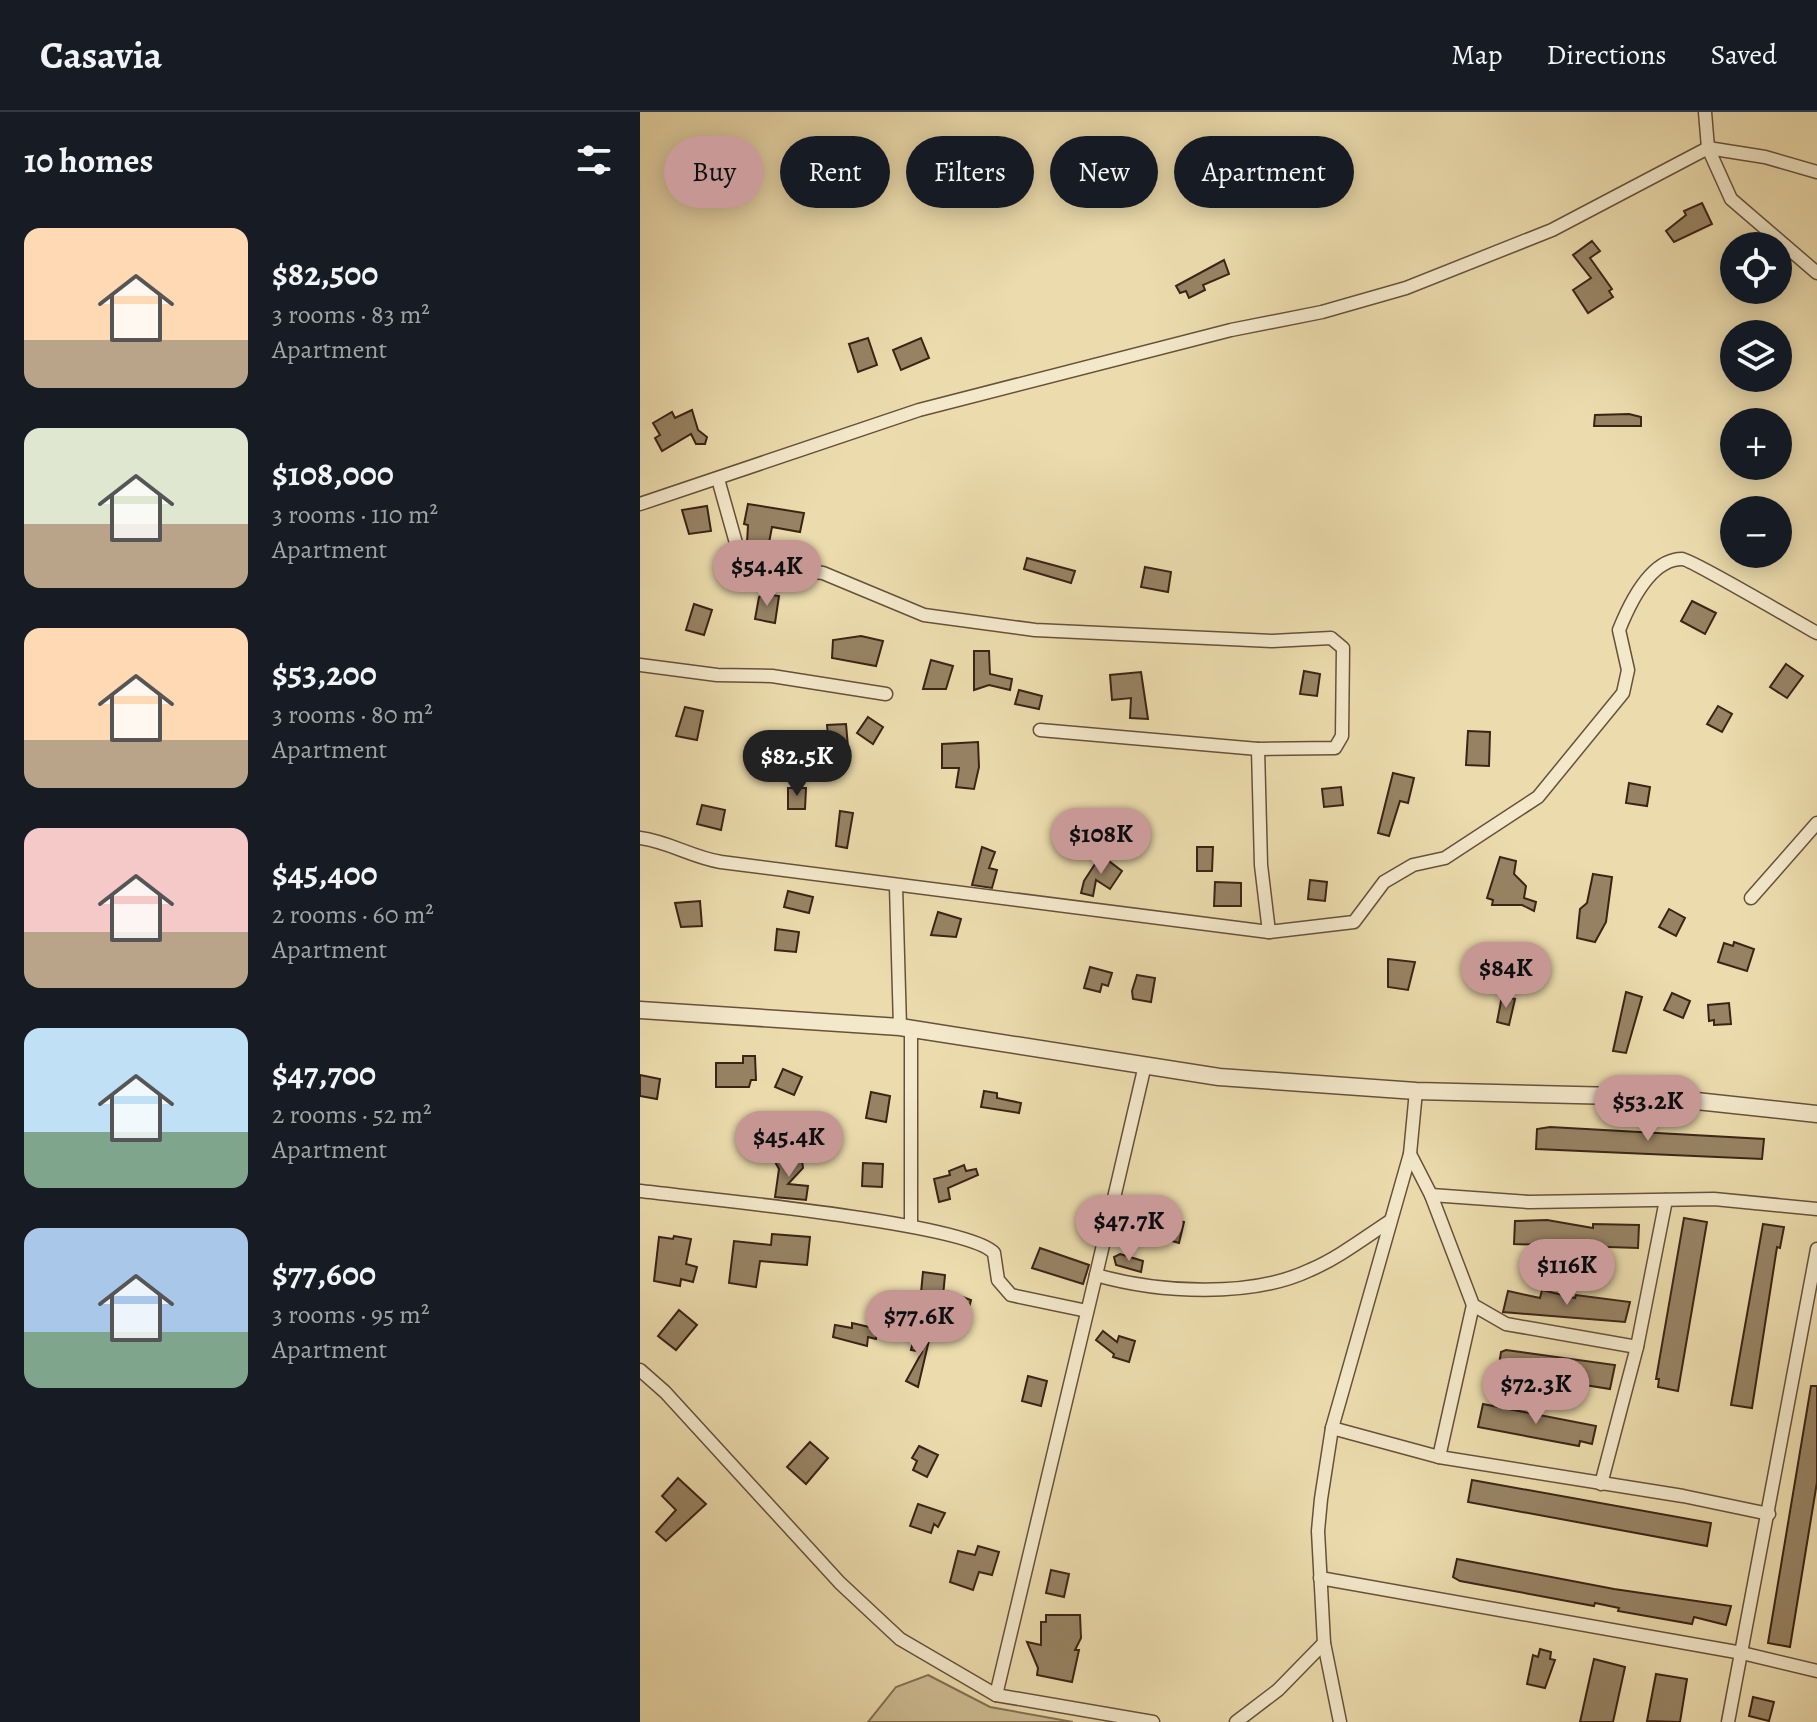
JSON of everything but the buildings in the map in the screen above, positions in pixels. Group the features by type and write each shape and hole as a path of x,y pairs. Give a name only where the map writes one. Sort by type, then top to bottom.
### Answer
{"street":[{"path":"1705,112 1708,148 1731,199 1817,273"},
{"path":"640,504 919,410 1231,330 1322,312 1406,288 1552,230 1708,148 1765,157 1817,172"},
{"path":"718,479 736,543 751,564 823,573 924,615 1035,630 1272,641 1331,638 1341,643 1340,744 1330,748 1258,749 1040,730"},
{"path":"640,838 666,842 698,858 1269,932 1354,922 1384,882 1413,865 1445,858 1538,797 1623,693 1628,670 1619,630 1641,588 1661,565 1680,558 1694,562 1717,579 1817,633"},
{"path":"640,665 717,675 772,676 886,694"},
{"path":"1258,749 1261,865 1269,932"},
{"path":"1751,898 1817,823"},
{"path":"1799,844 1817,843"},
{"path":"896,886 905,1029 911,1226"},
{"path":"640,1010 905,1029 1219,1077 1416,1091 1659,1097 1817,1114"},
{"path":"996,1695 1145,1065"},
{"path":"1340,1722 1324,1643 1318,1531 1332,1428 1410,1154 1416,1091"},
{"path":"1410,1154 1431,1195 1473,1305 1439,1457"},
{"path":"640,1191 911,1226 988,1245 997,1261 998,1280 1011,1295 1087,1311"},
{"path":"1431,1195 1529,1202 1714,1199 1817,1209"},
{"path":"1601,1484 1637,1347 1666,1200"},
{"path":"1096,1275 1168,1287 1231,1290 1306,1273 1390,1221"},
{"path":"1728,1722 1817,1249"},
{"path":"1473,1305 1506,1324 1637,1347"},
{"path":"640,1370 665,1392 840,1583 900,1639 996,1695 1153,1722"},
{"path":"1332,1428 1439,1457 1769,1514"},
{"path":"1320,1578 1742,1653 1817,1671"},
{"path":"1236,1722 1278,1690 1324,1643"}],"shaded area":[{"path":"928,1675 990,1707 1073,1722 868,1722 896,1687"}]}
